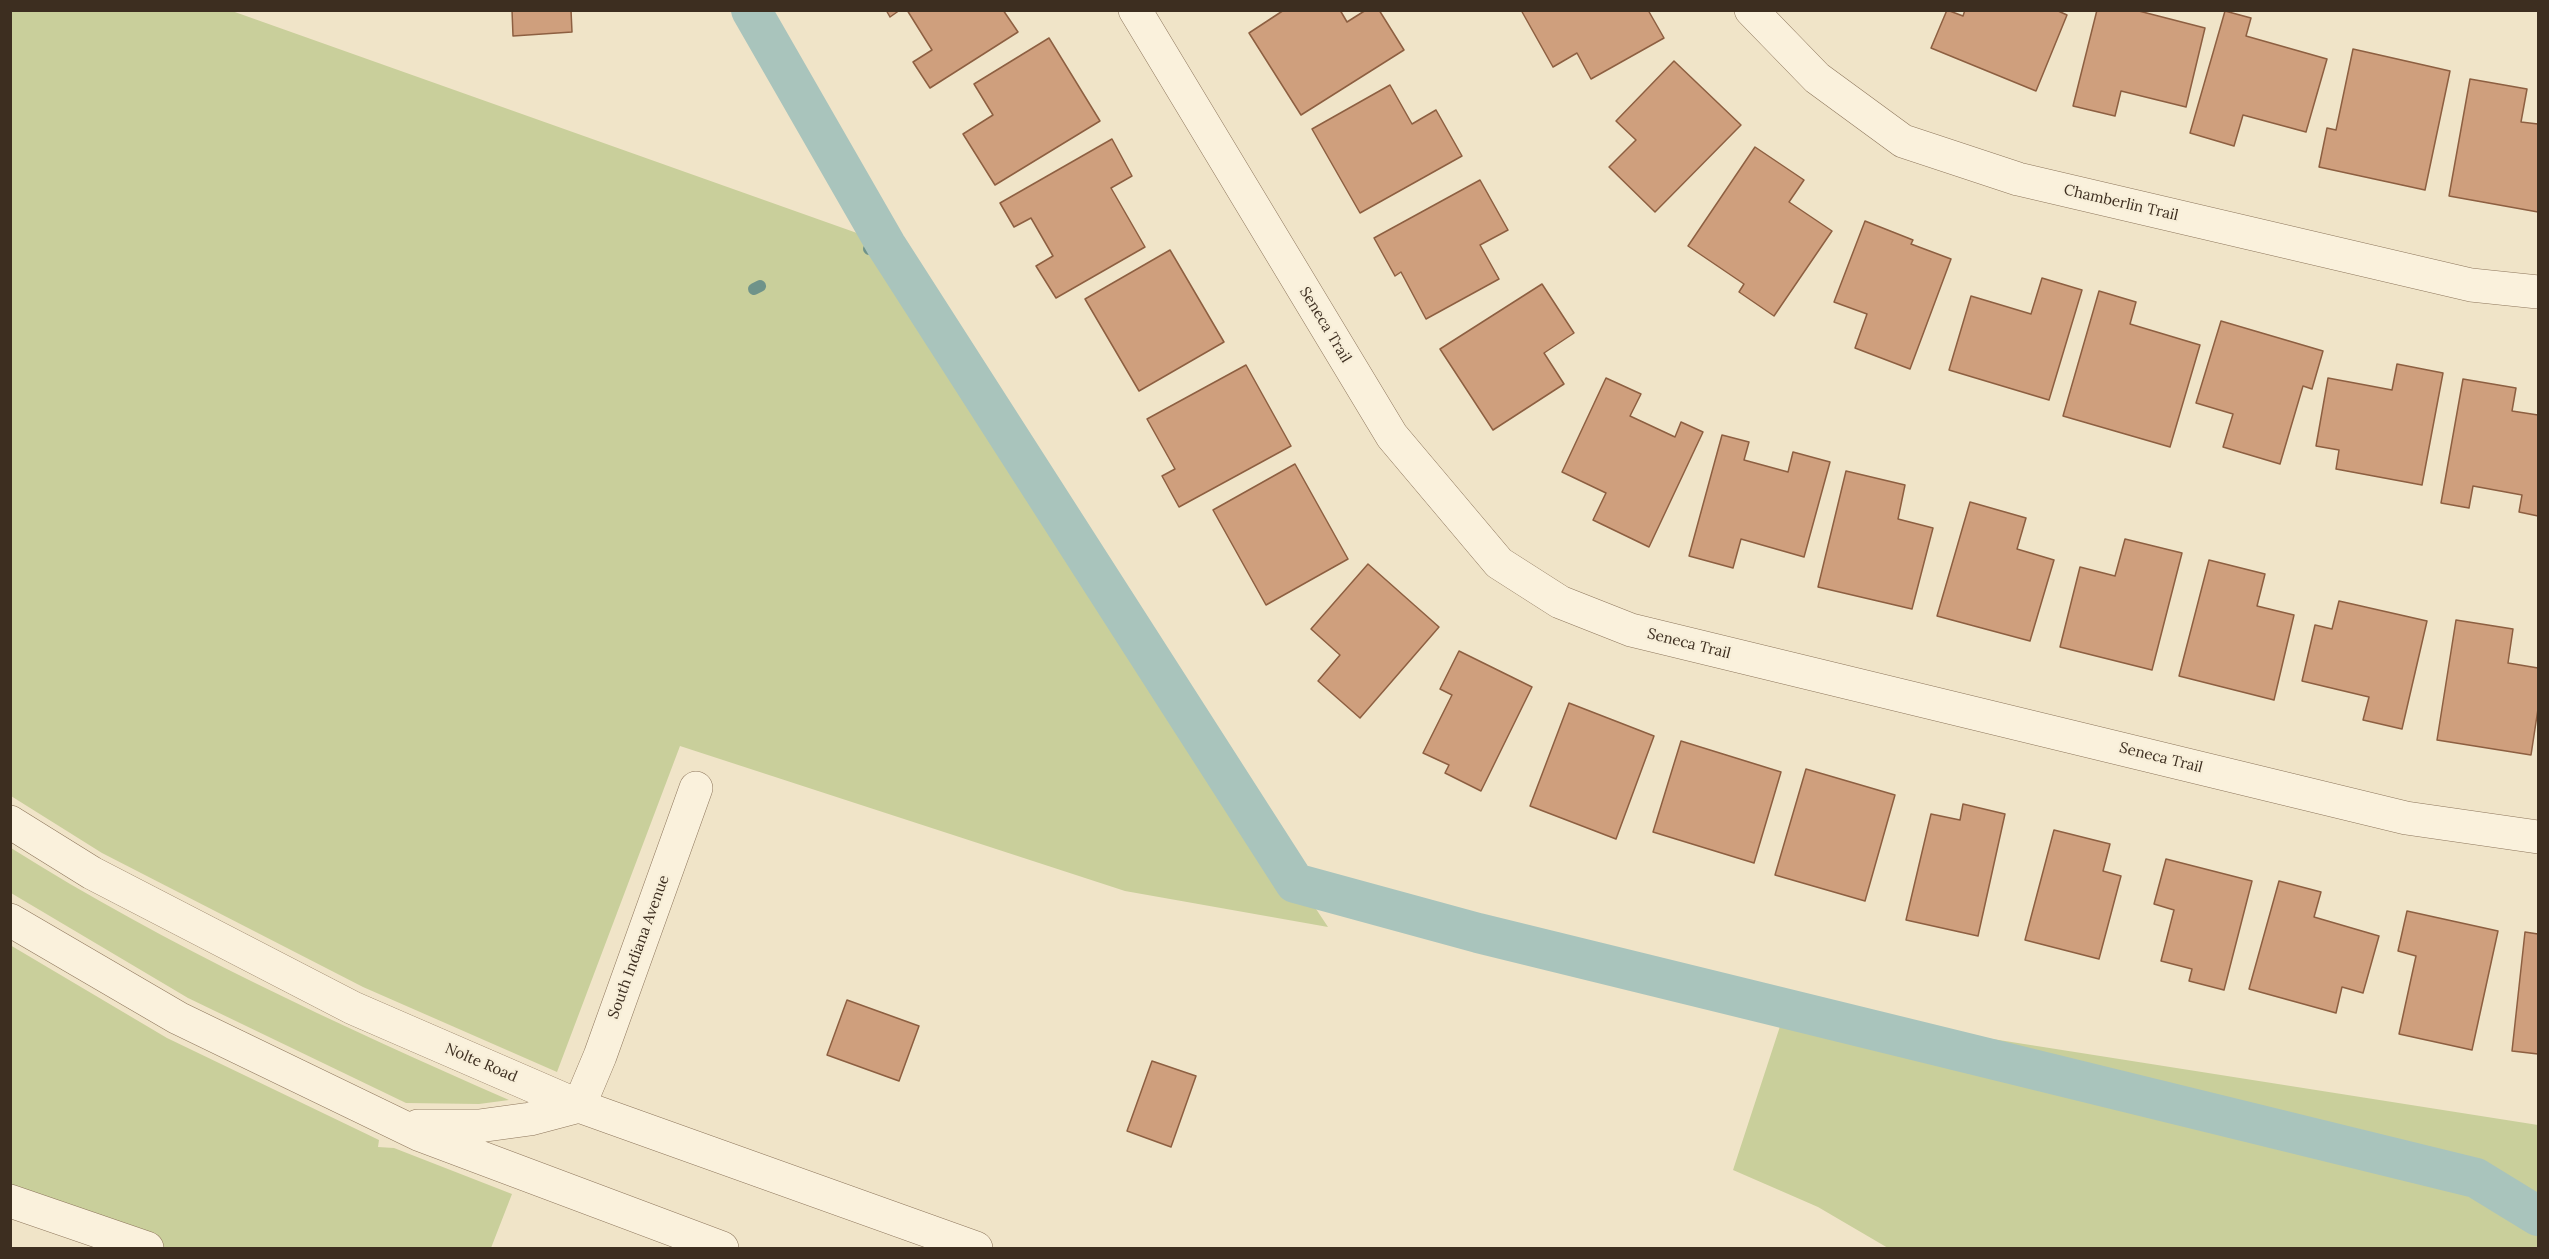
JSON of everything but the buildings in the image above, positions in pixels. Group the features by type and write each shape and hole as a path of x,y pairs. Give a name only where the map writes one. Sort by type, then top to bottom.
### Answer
{"street":[{"name":"Seneca Trail","path":"1135,10 1392,436 1498,563 1560,602 1632,630 2394,815 2538,837"},
{"name":"Chamberlin Trail","path":"1751,10 1817,78 1903,141 2018,179 2471,285 2538,292"},
{"name":"South Indiana Avenue","path":"579,1106 600,1056 696,788"},
{"name":"Nolte Road","path":"10,822 93,873 353,1008 579,1106 976,1248"},
{"path":"10,920 178,1018 418,1134 722,1248"},
{"path":"400,1125 479,1126 530,1119 579,1106"},
{"path":"10,1201 147,1248"}],"green space":[{"path":"10,11 232,11 871,238 1328,927 1125,891 680,746 557,1072 363,987 102,853 11,796"},
{"path":"11,848 131,919 255,983 509,1100 479,1104 406,1103 188,998 11,893"},
{"path":"10,945 167,1038 379,1140 378,1147 394,1148 512,1194 491,1248 147,1248 11,1198"},
{"path":"1783,1006 2538,1125 2538,1248 1888,1248 1818,1207 1733,1170 1786,1008"}],"waterway":[{"path":"751,10 886,245 1295,883 1478,933 2476,1178 2538,1216"},
{"path":"869,249 886,245"},
{"path":"754,289 760,286"}]}
